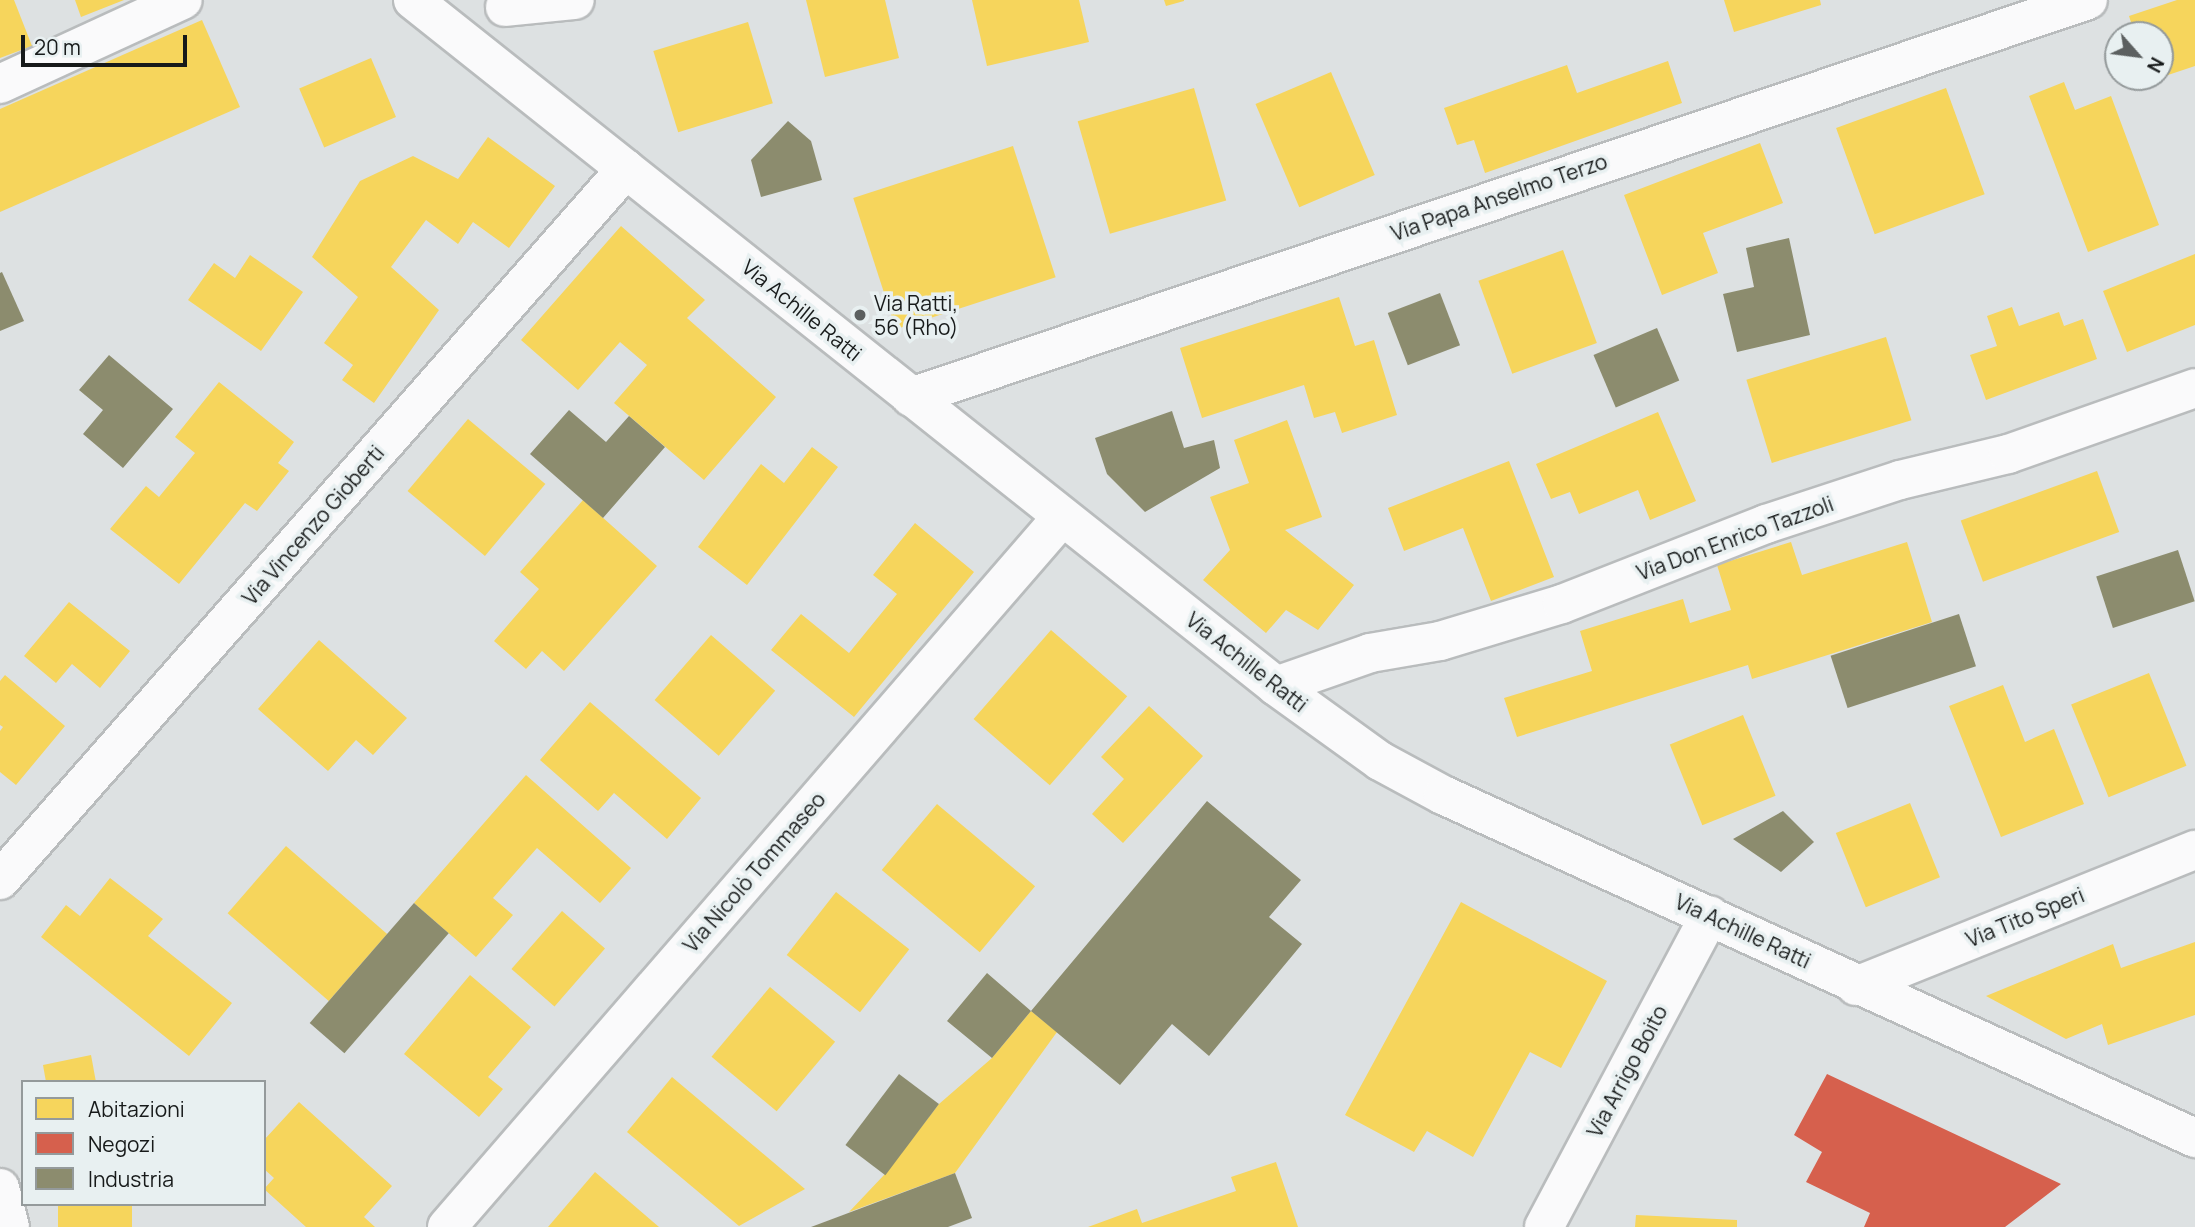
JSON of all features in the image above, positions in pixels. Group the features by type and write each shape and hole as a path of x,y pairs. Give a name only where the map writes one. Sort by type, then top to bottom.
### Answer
{"street":[{"path":"0,84 183,0"},
{"name":"Via Achille Ratti","path":"414,0 1276,686 1380,761 1443,795 1710,915 1856,986 2195,1138"},
{"path":"471,45 505,4 575,0"},
{"name":"Via Papa Anselmo Terzo","path":"911,397 1997,14 2088,0"},
{"name":"Via Vincenzo Gioberti","path":"0,880 626,170"},
{"name":"Via Don Enrico Tazzoli","path":"1276,686 1370,653 1440,641 1562,604 1766,524 1900,480 2008,454 2195,388"},
{"name":"Via Nicolò Tommaseo","path":"447,1227 1062,517"},
{"name":"Via Tito Speri","path":"1856,986 2195,850"},
{"name":"Via Arrigo Boito","path":"1544,1227 1710,915"},
{"path":"0,1188 10,1227"}],"building: Abitazioni":[{"path":"0,0 14,0 32,46 0,58"},
{"path":"75,0 124,0 81,17"},
{"path":"806,0 885,0 899,58 825,77"},
{"path":"972,0 1079,0 1089,42 987,66"},
{"path":"1164,0 1184,0 1184,1 1166,6"},
{"path":"1724,0 1820,0 1821,5 1734,32"},
{"path":"2177,0 2195,0 2195,66 2174,73 2174,21 2131,21 2129,16"},
{"path":"202,20 240,107 0,212 0,109"},
{"path":"748,22 773,103 678,132 653,51"},
{"path":"371,58 396,117 324,147 299,88"},
{"path":"1668,61 1682,103 1485,173 1474,140 1457,145 1444,108 1567,65 1577,93"},
{"path":"1331,72 1375,175 1299,207 1256,104"},
{"path":"2064,82 2075,110 2111,96 2159,225 2088,252 2029,96"},
{"path":"1194,88 1226,200 1110,234 1078,121"},
{"path":"1946,88 1985,194 1875,234 1836,128"},
{"path":"488,137 555,186 509,248 473,222 458,244 426,220 391,267 439,310 374,403 342,380 353,365 324,343 358,297 312,257 360,181 413,156 458,179"},
{"path":"1760,143 1783,203 1703,233 1718,273 1662,295 1624,195"},
{"path":"1013,146 1056,277 896,329 853,198"},
{"path":"621,226 705,300 687,318 776,397 704,480 614,403 647,365 620,342 578,390 521,340"},
{"path":"1563,250 1597,343 1512,374 1478,281"},
{"path":"2195,254 2195,325 2127,352 2103,291"},
{"path":"250,255 303,292 261,351 188,300 214,263 235,278"},
{"path":"1339,297 1355,346 1374,340 1397,415 1342,433 1335,412 1314,418 1304,385 1202,418 1180,348"},
{"path":"2012,307 2019,326 2059,312 2064,326 2083,319 2097,359 1986,400 1970,355 1997,346 1987,316"},
{"path":"1886,337 1911,420 1772,463 1746,380"},
{"path":"219,382 294,442 278,463 289,471 257,511 245,503 179,584 110,529 146,486 159,497 195,453 175,437"},
{"path":"1658,412 1696,501 1650,520 1638,490 1579,514 1570,492 1551,499 1536,464"},
{"path":"468,419 545,484 485,556 408,491"},
{"path":"1287,420 1322,517 1285,530 1354,585 1318,630 1286,610 1266,633 1203,580 1230,550 1210,497 1249,483 1234,440"},
{"path":"812,447 838,467 747,585 698,547 761,464 784,483"},
{"path":"1509,461 1554,577 1491,601 1463,528 1404,551 1388,508"},
{"path":"2097,471 2119,532 1983,582 1961,521"},
{"path":"583,500 657,566 564,671 542,651 526,669 494,641 539,589 520,572"},
{"path":"915,523 974,572 854,717 771,650 801,614 849,653 897,594 873,575"},
{"path":"1791,542 1802,575 1907,542 1932,622 1752,679 1748,665 1517,737 1504,698 1592,671 1580,631 1683,599 1690,623 1731,610 1717,565"},
{"path":"69,602 130,651 100,688 72,664 56,683 24,656"},
{"path":"1051,630 1127,696 1050,785 974,719"},
{"path":"711,635 775,691 719,756 655,700"},
{"path":"319,640 407,718 373,755 356,740 328,771 258,709"},
{"path":"2149,673 2186,766 2109,797 2071,704"},
{"path":"5,675 65,726 16,785 0,772 0,731 3,727 0,725 0,681"},
{"path":"2003,685 2025,742 2054,729 2084,804 2001,837 1949,706"},
{"path":"590,702 701,798 667,839 614,793 598,811 540,760"},
{"path":"1149,706 1203,756 1123,843 1092,814 1124,779 1101,757"},
{"path":"1743,715 1776,796 1702,825 1670,745"},
{"path":"526,775 631,868 600,903 537,848 493,898 513,915 476,957 414,903"},
{"path":"1910,803 1940,877 1866,907 1836,833"},
{"path":"937,804 1035,886 980,952 882,870"},
{"path":"286,846 387,934 329,1001 228,913"},
{"path":"110,878 163,919 148,936 232,1003 189,1056 41,937 66,905 80,916"},
{"path":"836,892 909,949 860,1012 787,955"},
{"path":"1461,902 1607,981 1561,1068 1530,1052 1473,1157 1427,1131 1414,1152 1345,1115"},
{"path":"562,911 605,948 555,1007 511,969"},
{"path":"2195,942 2195,1015 2108,1045 2102,1024 2066,1039 1986,996 2113,944 2121,968"},
{"path":"470,975 531,1027 488,1077 503,1089 479,1117 404,1054"},
{"path":"770,987 835,1042 777,1111 712,1057"},
{"path":"1031,1011 1057,1032 955,1173 849,1212 884,1175 939,1104 992,1058"},
{"path":"91,1055 96,1080 46,1080 43,1065"},
{"path":"672,1077 805,1189 739,1226 627,1132"},
{"path":"299,1102 392,1186 364,1217 375,1227 306,1227 266,1191 266,1187 274,1178 266,1171 266,1138"},
{"path":"1276,1162 1298,1227 1088,1227 1137,1209 1142,1223 1236,1191 1231,1177"},
{"path":"595,1172 659,1227 548,1227"},
{"path":"58,1206 132,1206 132,1227 58,1227"},
{"path":"1636,1215 1737,1220 1737,1227 1635,1227"}],"building: Negozi":[{"path":"1827,1074 2061,1184 2005,1227 1864,1227 1870,1213 1806,1182 1822,1152 1794,1135"}],"building: Industria":[{"path":"788,121 811,141 822,180 761,197 751,160"},
{"path":"1789,238 1810,335 1737,352 1723,294 1754,287 1746,248"},
{"path":"2,272 24,321 0,331 0,273"},
{"path":"1440,293 1460,345 1408,365 1388,313"},
{"path":"1657,328 1679,380 1616,407 1593,355"},
{"path":"109,355 173,409 123,468 83,434 103,410 79,390"},
{"path":"569,410 606,442 629,416 665,447 603,518 530,454"},
{"path":"1172,411 1184,448 1214,440 1220,468 1145,512 1107,474 1095,438"},
{"path":"2178,550 2195,601 2113,628 2096,577"},
{"path":"1959,614 1976,666 1848,708 1831,656"},
{"path":"1207,801 1301,880 1269,917 1302,944 1209,1056 1172,1024 1120,1085 1031,1011"},
{"path":"1783,811 1814,842 1781,872 1733,839"},
{"path":"414,903 449,933 344,1053 310,1023"},
{"path":"987,973 1031,1011 992,1058 947,1021"},
{"path":"899,1074 939,1104 885,1175 845,1145"},
{"path":"955,1173 972,1218 948,1227 811,1227"}],"place":[{"name":"Via Ratti, 56 (Rho)","path":"860,315"}]}
